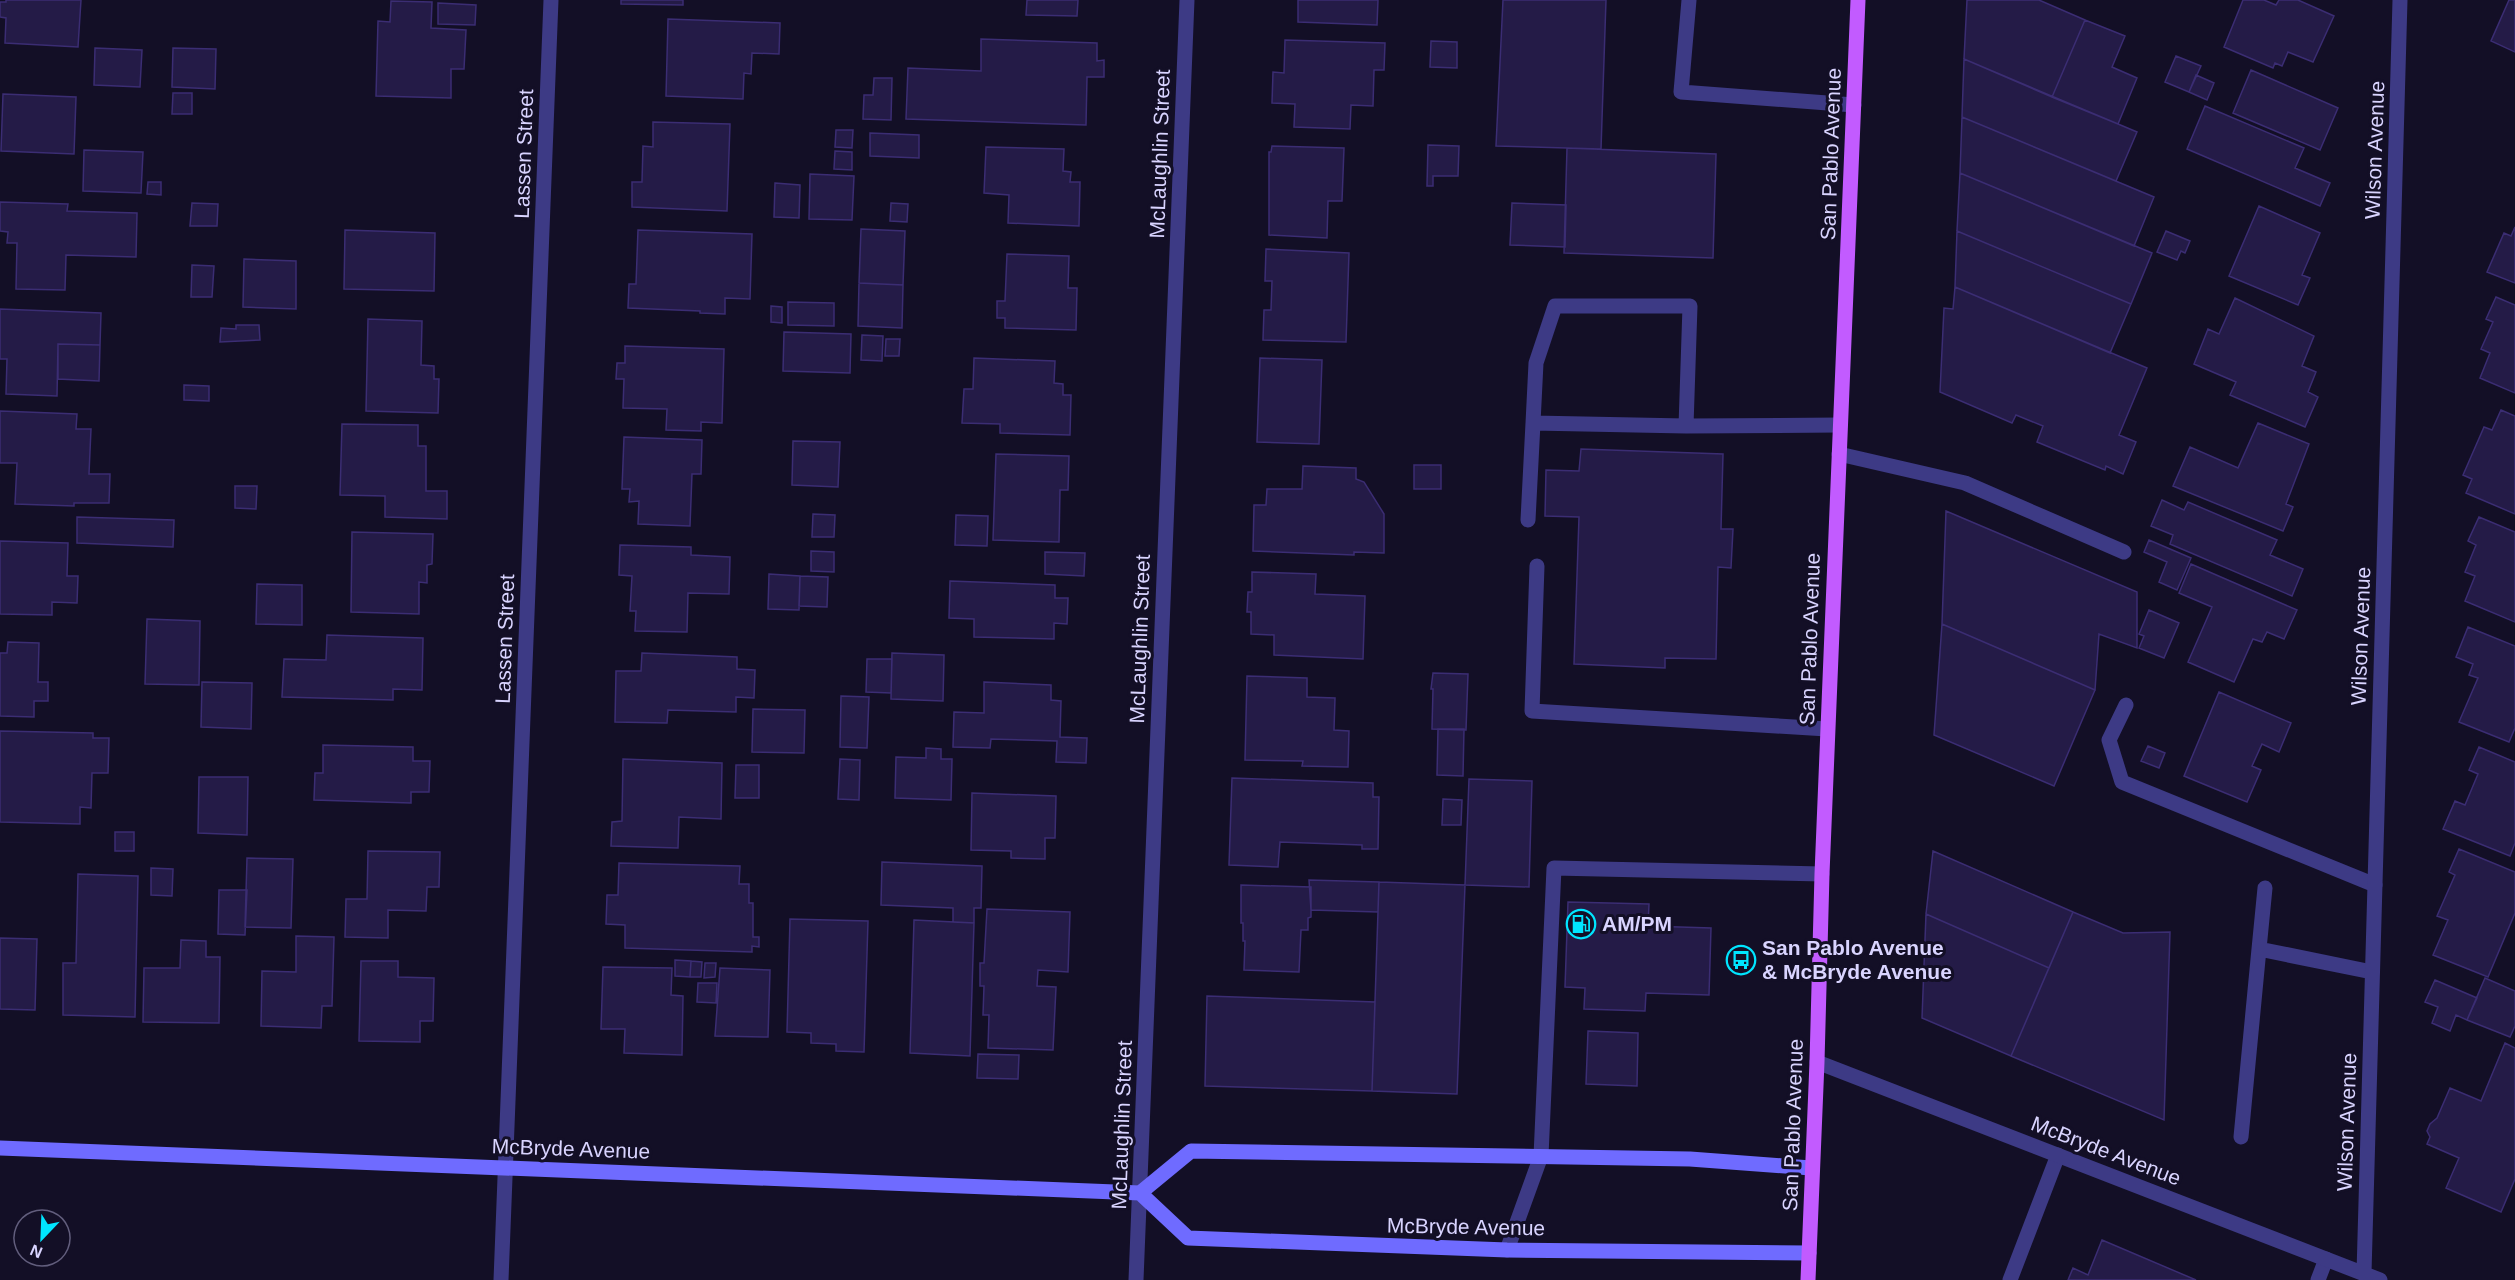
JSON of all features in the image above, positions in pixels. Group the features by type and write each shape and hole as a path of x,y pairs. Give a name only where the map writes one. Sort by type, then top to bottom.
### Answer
{"main road":[{"name":"San Pablo Avenue","path":"1808,1280 1827,729 1858,0"},
{"name":"McBryde Avenue","path":"0,1148 1140,1193 1188,1238 1507,1250 1809,1253"},
{"path":"1140,1193 1191,1151 1690,1158 1811,1168"}],"street":[{"name":"Lassen Street","path":"501,1280 551,0"},
{"name":"McLaughlin Street","path":"1136,1280 1187,0"},
{"path":"1689,0 1682,92 1854,105"},
{"name":"Wilson Avenue","path":"2364,1273 2400,0"},
{"path":"1528,520 1536,363 1555,306 1690,306 1686,426"},
{"path":"1533,423 1686,426 1840,425"},
{"path":"1839,454 1965,483 2124,552"},
{"path":"1537,566 1532,711 1827,729"},
{"path":"2126,705 2109,740 2122,782 2375,885"},
{"path":"1507,1250 1541,1156 1554,868 1822,874"},
{"path":"2241,1137 2265,888"},
{"path":"2259,949 2372,972"},
{"name":"McBryde Avenue","path":"1817,1062 2380,1280"},
{"path":"2010,1280 2058,1155"},
{"path":"2318,1280 2326,1259"}],"building":[{"path":"6,0 81,0 78,47 5,43 6,18 0,17 0,2 6,2"},
{"path":"621,0 683,0 683,5 621,4"},
{"path":"1027,0 1078,0 1077,16 1026,15"},
{"path":"1298,0 1378,0 1377,25 1298,22"},
{"path":"1503,0 1606,0 1601,149 1496,146"},
{"path":"1967,0 2039,0 2085,20 2052,97 1964,59"},
{"path":"2243,0 2264,0 2276,5 2279,0 2298,0 2334,16 2313,62 2288,52 2282,66 2275,63 2273,68 2224,47"},
{"path":"2509,0 2515,0 2515,52 2491,41"},
{"path":"391,1 432,2 431,28 466,30 464,69 451,69 451,98 376,96 378,21 390,22"},
{"path":"438,3 476,5 475,25 438,24"},
{"path":"668,19 780,23 779,54 752,53 751,74 744,73 743,99 666,96"},
{"path":"2085,20 2125,36 2112,67 2137,78 2118,124 2052,97"},
{"path":"981,39 1097,43 1097,61 1104,60 1104,77 1087,77 1086,125 906,119 908,68 981,71"},
{"path":"1285,40 1385,43 1384,70 1374,70 1373,106 1351,105 1350,129 1294,127 1295,104 1272,103 1273,72 1284,73"},
{"path":"1431,41 1457,42 1457,68 1430,67"},
{"path":"95,48 142,50 140,87 94,85"},
{"path":"173,48 216,49 215,89 172,87"},
{"path":"2176,56 2201,66 2189,92 2165,82"},
{"path":"1964,59 2137,132 2116,181 1962,117"},
{"path":"2251,70 2338,108 2320,150 2233,113"},
{"path":"2196,75 2214,83 2207,100 2189,92"},
{"path":"874,78 892,78 891,120 863,119 864,95 873,95"},
{"path":"173,93 192,93 192,114 172,114"},
{"path":"3,94 76,97 74,154 1,151"},
{"path":"2205,106 2304,148 2295,168 2330,183 2320,206 2187,149"},
{"path":"1962,117 2154,197 2134,246 1960,173"},
{"path":"653,122 730,124 727,211 632,207 632,182 642,182 643,146 653,147"},
{"path":"836,130 853,130 852,148 835,147"},
{"path":"870,133 919,135 919,158 870,156"},
{"path":"1428,145 1459,146 1458,176 1433,176 1433,186 1427,186"},
{"path":"1272,146 1344,148 1342,201 1328,201 1327,238 1269,235 1269,152"},
{"path":"986,147 1064,149 1063,171 1071,172 1070,182 1080,182 1079,226 1008,223 1009,195 984,193"},
{"path":"1567,148 1716,154 1713,258 1564,253"},
{"path":"84,150 143,152 141,193 83,191"},
{"path":"835,151 852,152 852,170 834,169"},
{"path":"1960,173 2152,253 2131,304 1957,231"},
{"path":"810,174 854,176 852,220 809,219"},
{"path":"148,182 161,182 161,195 147,194"},
{"path":"775,183 800,185 799,218 774,217"},
{"path":"0,202 68,204 67,211 137,213 136,257 66,255 65,290 16,289 17,243 7,243 8,232 0,231"},
{"path":"192,203 218,204 217,226 190,226"},
{"path":"891,203 908,204 907,222 890,221"},
{"path":"1512,203 1566,205 1565,247 1510,245"},
{"path":"2259,206 2320,233 2302,275 2310,278 2298,305 2229,276"},
{"path":"2515,227 2515,283 2487,272 2504,233 2511,236"},
{"path":"861,229 905,231 903,285 859,283"},
{"path":"345,230 435,233 434,291 344,289"},
{"path":"638,230 752,234 750,299 725,298 725,314 628,308 629,284 636,284"},
{"path":"1957,231 2131,304 2110,353 1955,287"},
{"path":"2166,231 2190,241 2185,253 2181,251 2177,260 2157,252"},
{"path":"1266,249 1349,253 1346,342 1263,340 1264,310 1271,310 1272,281 1265,281"},
{"path":"1007,254 1069,256 1068,288 1077,288 1076,330 1005,328 1005,318 997,318 997,301 1005,301"},
{"path":"244,259 296,261 296,309 243,307"},
{"path":"192,265 214,266 212,297 191,297"},
{"path":"859,283 903,285 902,328 858,326"},
{"path":"1955,287 2147,368 2119,435 2136,442 2123,474 2106,466 2105,470 2037,442 2043,426 2016,415 2012,423 1940,392 1944,308 1953,309"},
{"path":"2496,297 2515,305 2515,393 2480,378 2490,353 2481,349 2493,322 2486,319"},
{"path":"2235,298 2314,336 2302,366 2316,372 2308,392 2318,397 2305,427 2230,395 2236,382 2194,364 2208,329 2219,334"},
{"path":"788,302 834,303 834,326 788,325"},
{"path":"771,306 782,307 782,323 771,322"},
{"path":"0,309 101,313 100,345 58,344 57,396 6,394 7,359 0,359"},
{"path":"368,319 422,321 421,365 434,366 434,379 439,379 438,413 366,411"},
{"path":"236,325 259,325 260,340 220,342 221,328 236,329"},
{"path":"784,332 851,334 850,373 783,371"},
{"path":"862,335 883,336 882,361 861,360"},
{"path":"886,339 900,339 899,356 885,356"},
{"path":"58,344 100,345 99,381 58,379"},
{"path":"625,346 724,349 722,423 701,422 701,431 666,430 667,409 623,408 624,379 616,379 617,363 625,363"},
{"path":"974,358 1055,361 1054,383 1063,384 1063,395 1071,395 1070,435 1000,433 1000,424 962,423 964,389 973,389"},
{"path":"1260,358 1322,360 1319,444 1257,442"},
{"path":"184,385 209,386 209,401 184,400"},
{"path":"2501,410 2515,416 2515,514 2466,493 2472,479 2463,475 2484,427 2492,430"},
{"path":"0,411 77,414 76,429 91,429 89,474 110,474 109,503 74,503 74,506 15,504 17,463 0,463"},
{"path":"2258,423 2309,444 2286,504 2293,507 2283,531 2173,486 2190,447 2238,468"},
{"path":"342,424 418,425 418,446 426,446 426,491 447,491 447,519 385,517 385,496 340,495"},
{"path":"624,437 702,440 701,474 692,474 690,526 638,524 639,501 629,502 630,489 622,489"},
{"path":"793,441 840,442 838,487 792,485"},
{"path":"1581,449 1723,454 1721,529 1733,529 1731,568 1718,567 1716,659 1665,658 1665,668 1574,664 1579,517 1545,516 1546,470 1579,471"},
{"path":"996,454 1069,456 1068,490 1060,490 1059,542 993,540"},
{"path":"1414,465 1441,465 1441,489 1414,489"},
{"path":"1303,466 1356,468 1356,479 1364,482 1384,514 1384,553 1354,552 1354,555 1253,551 1254,505 1266,505 1267,489 1302,489"},
{"path":"235,486 257,486 256,509 235,508"},
{"path":"2162,500 2184,510 2188,502 2277,540 2270,555 2303,569 2292,596 2170,544 2173,535 2151,526"},
{"path":"1946,511 2137,592 2137,648 2099,634 2095,690 1942,624"},
{"path":"813,514 835,515 834,537 812,537"},
{"path":"956,515 988,516 987,546 955,545"},
{"path":"77,517 174,520 173,547 77,543"},
{"path":"2479,517 2515,532 2515,622 2465,601 2475,576 2465,572 2476,545 2468,541"},
{"path":"352,532 433,534 432,564 427,565 427,583 419,582 419,614 351,612"},
{"path":"2149,540 2191,558 2177,590 2159,582 2167,562 2144,552"},
{"path":"0,541 68,543 67,576 78,576 77,603 52,602 52,615 0,614"},
{"path":"620,545 691,547 691,555 730,557 729,594 688,593 687,632 635,631 636,611 630,611 632,576 619,575"},
{"path":"811,551 834,552 834,572 811,571"},
{"path":"1045,552 1085,553 1084,576 1045,574"},
{"path":"2191,564 2297,610 2284,639 2267,632 2262,642 2253,639 2234,682 2188,662 2212,607 2179,593"},
{"path":"1252,572 1316,574 1315,594 1365,596 1363,659 1274,655 1274,635 1251,634 1251,612 1247,612 1248,592 1252,592"},
{"path":"769,574 800,576 799,610 768,609"},
{"path":"800,576 828,577 827,607 799,606"},
{"path":"950,581 1055,585 1055,598 1068,598 1067,624 1054,623 1054,639 974,637 974,619 949,618"},
{"path":"257,584 302,585 302,625 256,624"},
{"path":"2149,610 2179,623 2164,658 2139,648 2144,636 2139,634"},
{"path":"147,619 200,621 199,685 145,684"},
{"path":"1942,624 2095,690 2054,786 1934,735"},
{"path":"2468,627 2515,646 2515,728 2509,742 2459,722 2478,678 2469,675 2473,664 2456,657"},
{"path":"327,635 423,638 422,690 393,689 393,700 282,697 284,659 326,660"},
{"path":"8,642 39,643 38,682 48,682 48,701 34,701 34,717 0,716 0,653 7,653"},
{"path":"642,653 737,657 737,669 755,670 754,698 736,697 736,712 668,710 667,723 615,722 616,671 641,671"},
{"path":"892,653 944,655 943,701 891,699"},
{"path":"867,659 892,659 891,693 866,692"},
{"path":"1433,673 1468,674 1466,730 1432,729"},
{"path":"1247,676 1307,678 1307,697 1335,698 1334,730 1349,731 1348,767 1302,766 1303,761 1245,760"},
{"path":"202,682 252,683 251,729 201,727"},
{"path":"984,682 1051,685 1051,700 1061,701 1060,737 1087,738 1086,763 1056,762 1057,741 991,739 990,748 953,747 954,712 984,713"},
{"path":"2219,692 2291,723 2279,752 2262,744 2252,766 2261,770 2247,802 2184,776"},
{"path":"841,696 869,697 867,748 840,747"},
{"path":"753,709 805,710 804,753 752,752"},
{"path":"1438,729 1464,729 1463,776 1437,775"},
{"path":"0,731 93,733 93,738 109,738 108,773 92,773 91,808 80,807 80,824 0,822"},
{"path":"323,745 413,747 413,761 430,761 429,792 411,792 411,803 314,800 315,773 323,773"},
{"path":"2148,746 2165,753 2159,768 2141,761"},
{"path":"2479,747 2515,762 2515,843 2510,856 2443,829 2455,801 2465,805 2478,774 2469,770"},
{"path":"926,748 941,749 941,759 952,759 951,800 895,798 896,757 926,758"},
{"path":"623,759 722,763 721,819 679,817 678,848 611,846 612,822 622,821"},
{"path":"840,759 860,760 859,800 838,799"},
{"path":"736,765 759,765 759,798 735,798"},
{"path":"199,777 248,777 247,835 198,833"},
{"path":"1232,778 1373,783 1373,797 1379,797 1378,849 1362,849 1362,845 1280,842 1278,867 1229,865"},
{"path":"1469,779 1532,781 1529,887 1465,885"},
{"path":"972,793 1056,796 1055,838 1045,838 1045,859 1011,858 1011,851 971,850"},
{"path":"1443,799 1462,800 1461,825 1442,825"},
{"path":"115,832 134,832 134,851 115,851"},
{"path":"2459,849 2515,872 2515,913 2488,977 2433,955 2448,920 2437,916 2455,875 2449,872"},
{"path":"368,851 440,852 439,887 427,887 426,911 388,910 388,938 345,937 346,899 367,899"},
{"path":"1933,851 2073,912 2049,968 1926,914"},
{"path":"247,858 293,859 291,928 245,927"},
{"path":"882,862 982,866 981,908 974,908 974,923 953,922 953,908 881,905"},
{"path":"619,863 740,866 739,884 749,884 749,903 753,903 753,937 759,937 759,947 752,946 752,952 625,948 625,925 606,924 607,895 618,895"},
{"path":"151,868 173,869 172,896 151,895"},
{"path":"78,874 138,876 135,1017 63,1015 63,963 76,963"},
{"path":"1309,880 1379,882 1378,912 1311,910"},
{"path":"1379,882 1465,885 1457,1094 1372,1091"},
{"path":"1241,885 1311,887 1311,917 1308,918 1308,930 1301,930 1299,972 1244,970 1245,941 1243,941 1243,923 1241,923"},
{"path":"219,890 247,890 245,935 218,934"},
{"path":"1568,902 1649,904 1648,926 1711,928 1709,995 1646,993 1645,1011 1584,1009 1585,988 1565,987"},
{"path":"987,909 1070,912 1068,972 1038,970 1037,986 1056,987 1053,1050 988,1048 989,1015 983,1015 984,986 980,986 980,963 984,963"},
{"path":"2073,912 2123,933 2170,932 2164,1120 2011,1056"},
{"path":"1926,914 2049,968 2011,1056 1922,1018"},
{"path":"790,919 868,921 864,1052 836,1051 836,1044 811,1043 811,1033 787,1032"},
{"path":"914,920 974,923 970,1056 910,1053"},
{"path":"296,936 334,937 332,1006 322,1006 321,1028 261,1026 262,971 296,972"},
{"path":"0,938 37,939 35,1010 0,1009"},
{"path":"181,940 206,941 206,957 220,957 219,1023 143,1022 144,968 180,968"},
{"path":"675,960 691,961 690,977 675,976"},
{"path":"361,961 398,961 398,977 434,978 433,1021 420,1021 420,1042 359,1041"},
{"path":"691,961 702,962 701,977 690,977"},
{"path":"705,963 716,963 715,977 704,978"},
{"path":"603,967 672,968 671,995 683,996 682,1055 624,1053 625,1029 601,1029"},
{"path":"720,968 770,970 768,1037 715,1036"},
{"path":"2485,978 2515,991 2515,1026 2510,1037 2467,1020"},
{"path":"2435,980 2477,998 2467,1020 2456,1015 2450,1031 2432,1023 2438,1007 2425,1002"},
{"path":"698,983 717,983 716,1003 697,1002"},
{"path":"1207,996 1375,1002 1372,1091 1205,1086"},
{"path":"1588,1031 1638,1033 1637,1086 1586,1084"},
{"path":"2505,1043 2515,1048 2515,1179 2501,1212 2446,1188 2459,1158 2427,1144 2430,1137 2427,1131 2430,1124 2437,1118 2450,1088 2481,1101"},
{"path":"978,1054 1019,1055 1018,1079 977,1078"},
{"path":"2102,1240 2196,1280 2068,1280 2073,1268 2088,1275"}],"place":[{"name":"AM/PM","path":"1581,924"},
{"name":"San Pablo Avenue & McBryde Avenue","path":"1741,960"}]}
